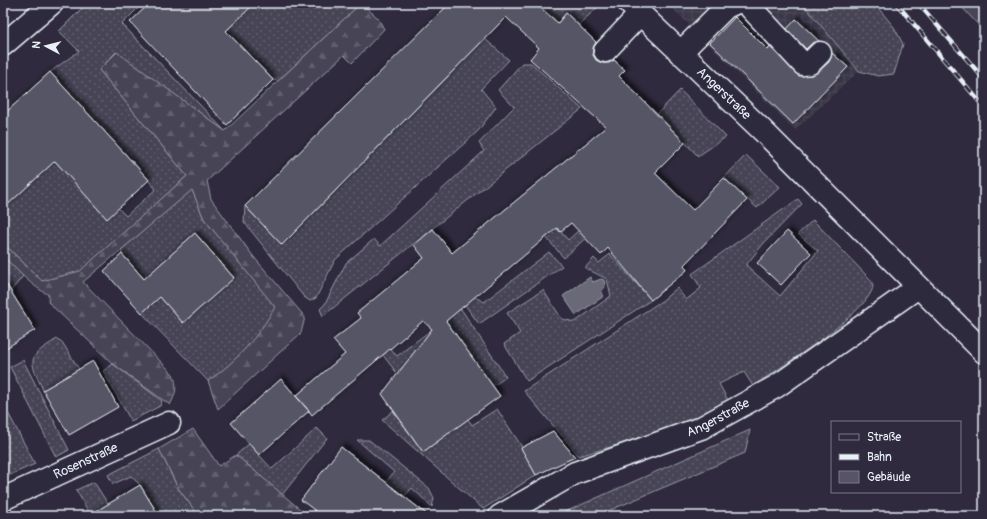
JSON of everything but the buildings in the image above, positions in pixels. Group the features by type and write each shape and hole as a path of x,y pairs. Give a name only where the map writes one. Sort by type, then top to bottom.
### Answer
{"street":[{"path":"3,45 52,3"},
{"path":"680,53 726,7 735,3"},
{"path":"744,3 748,5 803,64 810,63 820,53"},
{"path":"605,51 634,8"},
{"name":"Angerstraße","path":"634,8 768,136 984,352"},
{"name":"Angerstraße","path":"500,516 575,473 701,428 778,386 918,287"},
{"name":"Rosenstraße","path":"3,499 169,423"}],"shaded area":[{"path":"667,3 802,3 859,71 795,130"}],"green space":[{"path":"87,3 143,3 122,24 225,131 116,52 99,70 187,176 80,272 42,281 3,243 3,209 55,161 107,218 118,208 126,216 156,189 50,72 79,51 59,31"},
{"path":"255,3 361,3 278,81 273,80 226,31"},
{"path":"361,3 378,18 384,29 352,63 344,55 207,181 211,199 253,256 305,317 301,333 218,409 208,381 246,348 275,307 204,219 192,190 83,282 173,374 176,390 170,405 113,364 48,302 49,295 30,282 3,256 3,243 42,281 80,271 187,176 99,70 117,52 225,131"},
{"path":"535,3 592,3 597,8 578,25 566,13 558,23"},
{"path":"802,3 874,3 894,27 903,44 894,74 878,76 859,71"},
{"path":"958,3 984,3 984,31"},
{"path":"485,39 509,60 481,89 496,107 478,131 335,260 316,298 310,301 304,297 244,222 245,206 282,245"},
{"path":"522,63 531,63 582,109 323,316 320,309 325,304 346,263 374,239 380,246 484,151 479,143 514,107 498,90"},
{"path":"680,90 726,137 698,156 657,114"},
{"path":"746,155 780,187 757,208 724,178"},
{"path":"192,189 204,219 276,307 259,335 224,370 208,381 142,313 160,297 183,323 234,277 195,233 144,279 122,254 121,250"},
{"path":"632,195 564,258 536,226 547,216 568,240 612,200"},
{"path":"798,199 802,204 764,243 746,265 780,296 818,251 798,234 813,220 870,279 873,289 865,301 853,314 837,327 753,386 744,372 719,384 729,402 689,424 579,456 524,391 663,300 677,288 686,300 701,288 692,274"},
{"path":"549,252 562,266 479,324 437,267 444,260 475,297 484,302"},
{"path":"610,254 651,300 527,381 504,344 520,333 507,313 543,290 562,319 575,322 611,296 607,279 585,268 594,258 599,263"},
{"path":"3,256 23,276 11,291 3,296"},
{"path":"434,268 506,377 493,386 488,380 429,349 396,372 382,354 389,348 397,356 444,320"},
{"path":"57,339 62,342 79,369 43,390 35,372 33,360 35,355"},
{"path":"23,360 69,450 56,457 10,367"},
{"path":"113,364 162,401 160,406 131,421 103,371"},
{"path":"5,407 35,464 3,478 3,409"},
{"path":"497,409 522,447 536,475 483,509 382,420 393,411 423,452 468,419 472,425"},
{"path":"317,428 327,438 282,495 236,455 249,444 272,469"},
{"path":"193,429 219,466 236,455 308,516 199,516 178,488 159,449"},
{"path":"750,430 745,453 608,511 601,516 556,516"},
{"path":"357,440 369,440 429,488 434,498 432,507 412,488 387,516 358,516 394,472"},
{"path":"159,449 178,488 199,516 159,516 140,485 131,476 113,484 108,475"},
{"path":"94,482 108,504 91,516 76,490"}],"water":[{"path":"590,277 593,282 601,279 604,280 605,287 601,292 604,296 576,315 563,296"}],"railway":[{"path":"896,3 984,107"},
{"path":"918,3 984,79"}]}
